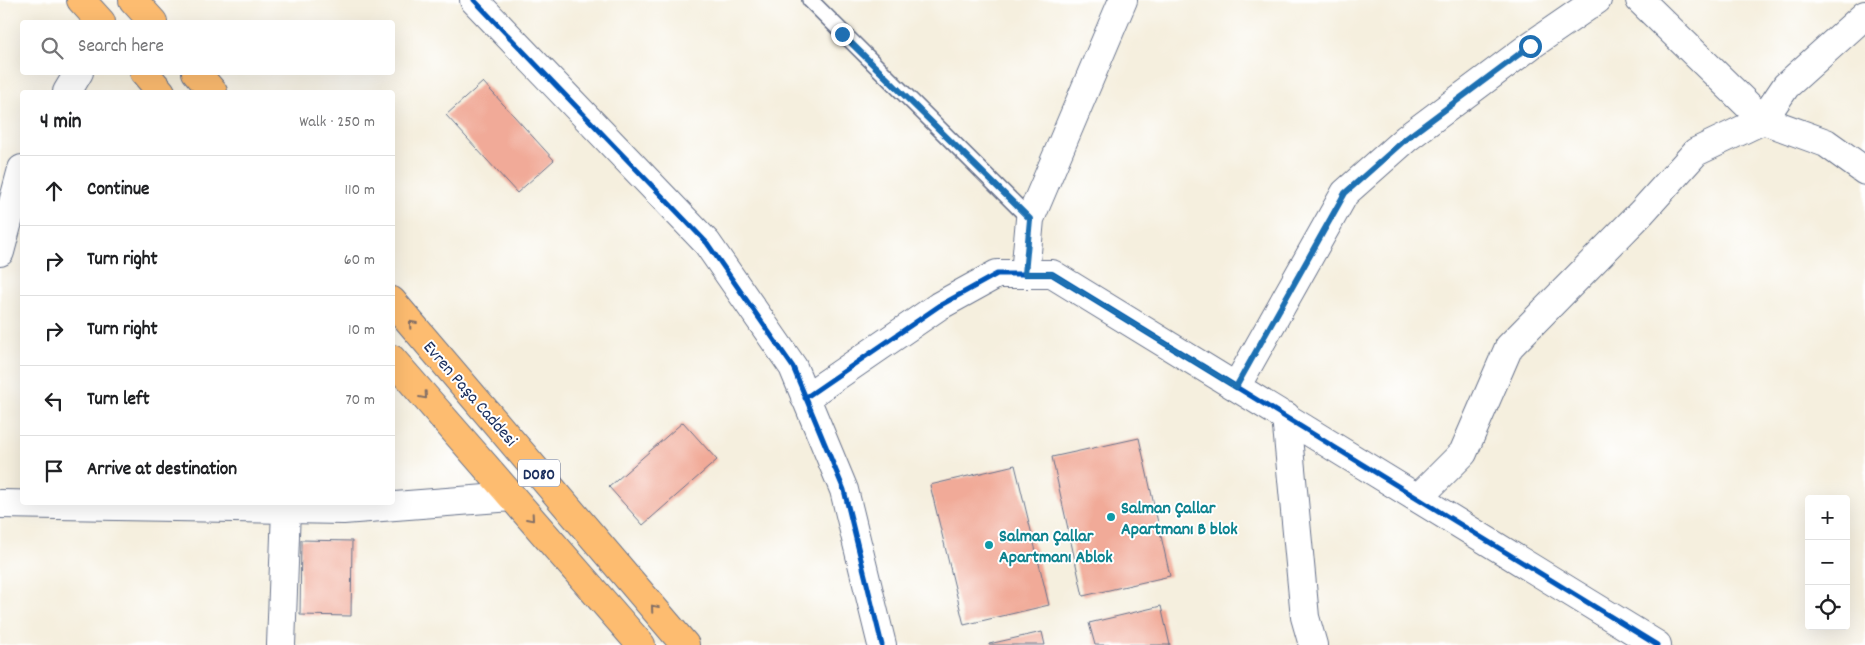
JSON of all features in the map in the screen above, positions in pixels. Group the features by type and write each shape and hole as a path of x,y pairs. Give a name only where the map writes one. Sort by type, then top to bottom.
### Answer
{"highway":[{"path":"81,0 98,20"},
{"path":"133,0 151,20"},
{"path":"147,75 159,90"},
{"path":"199,75 211,90"},
{"name":"Evren Paşa Caddesi","path":"395,305 686,645"},
{"name":"Evren Paşa Caddesi","path":"395,362 641,645"}],"street":[{"path":"474,0 707,243 793,367 844,490 882,645"},
{"path":"1025,274 1030,219 1123,0"},
{"path":"1236,387 1345,193 1407,138 1530,46 1597,0"},
{"path":"1640,0 1763,120 1826,143 1865,171"},
{"path":"1418,498 1463,453 1509,347 1641,213 1696,152 1763,120 1786,86 1865,15"},
{"path":"67,90 77,75"},
{"path":"0,252 7,195 20,172"},
{"path":"806,398 939,306 997,274 1052,274 1657,645"},
{"path":"1286,416 1305,617 1313,645"},
{"path":"57,505 343,510 512,497"},
{"path":"0,504 20,504"},
{"path":"281,645 286,509"}],"lane":[{"path":"810,0 1030,219"}],"building":[{"path":"483,82 554,160 517,193 446,115"},
{"path":"683,422 717,460 643,525 609,487"},
{"name":"Salman Çallar Apartmanı B blok","path":"1139,438 1170,576 1083,596 1052,457"},
{"name":"Salman Çallar Apartmanı Ablok","path":"1015,465 1049,605 964,625 930,485"},
{"path":"301,540 352,541 351,616 300,615"},
{"path":"1161,606 1170,645 1095,645 1089,623"},
{"path":"1042,632 1045,645 989,645 989,644"}],"cycle path":[{"path":"474,0 707,243 793,367 844,490 882,645"},
{"path":"805,398 939,306 997,274 1052,274 1657,645"}],"place":[{"name":"Salman Çallar Apartmanı B blok","path":"1111,517"},
{"name":"Salman Çallar Apartmanı Ablok","path":"989,545"}],"route":[{"path":"842,34 1030,219 1025,274 1052,274 1236,387 1345,193 1407,138 1530,46"}]}
